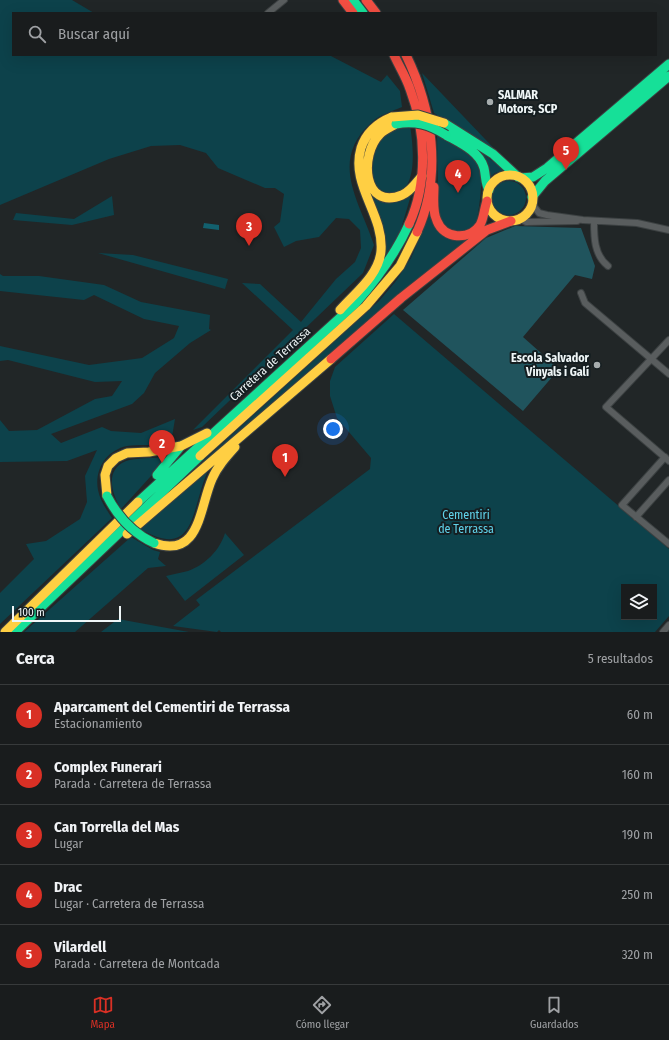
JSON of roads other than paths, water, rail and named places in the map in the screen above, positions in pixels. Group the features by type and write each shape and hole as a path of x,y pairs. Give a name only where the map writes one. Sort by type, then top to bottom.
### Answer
{"main road":[{"path":"343,0 352,12"},
{"path":"353,0 363,12"},
{"path":"366,0 375,12"},
{"name":"Carretera de Terrassa","path":"5,632 116,523 215,430 369,291 393,260 412,221 419,197 422,176 422,143 420,125 410,88 394,56"},
{"name":"Carretera de Terrassa","path":"15,632 163,490 278,384 360,312 385,286 408,253 420,225 429,190 432,152 431,133 425,101 406,56"},
{"path":"432,152 435,172 434,210 437,222 442,229 455,236 464,236 471,233 480,225 489,190 493,183 503,176 520,178 533,177 547,168 669,64"},
{"path":"77,574 103,555 401,298 477,237 487,230 525,215 545,181 669,76"},
{"path":"314,340 367,280 379,260 381,245 380,234 360,181 358,164 361,147 366,137 380,123 414,114 426,116 444,123 510,168 529,186 532,201"},
{"path":"394,120 371,146 366,163 369,182 378,193 392,198 406,193 422,176"},
{"path":"394,120 422,123 446,135 474,153 481,160 484,168 486,185 489,190"},
{"path":"487,201 493,213 504,220 515,219"},
{"path":"215,430 181,446 149,452 127,454 116,458 108,466 105,475 107,496 121,520 137,534 154,544 164,547 176,546 185,542 193,535 208,488 217,469 226,456 263,417"},
{"path":"116,523 181,446"}],"street":[{"path":"269,12 284,0"},
{"path":"532,201 539,213 583,220 637,223 669,230"},
{"path":"515,219 526,222 583,220"},
{"path":"594,221 594,237 597,251 602,262 608,266"},
{"path":"581,293 585,303 669,374"},
{"path":"669,340 606,407 667,459 622,505 669,544"},
{"path":"636,517 669,480"}],"place":[{"name":"SALMAR Motors, SCP","path":"490,102"},
{"name":"Vilardell","path":"566,170"},
{"name":"Drac","path":"458,193"},
{"name":"Can Torrella del Mas","path":"249,246"},
{"name":"Escola Salvador Vinyals i Galí","path":"597,365"},
{"name":"Complex Funerari","path":"162,463"},
{"name":"Aparcament del Cementiri de Terrassa","path":"285,477"}],"park label":[{"name":"Cementiri de Terrassa","path":"466,522"}]}
